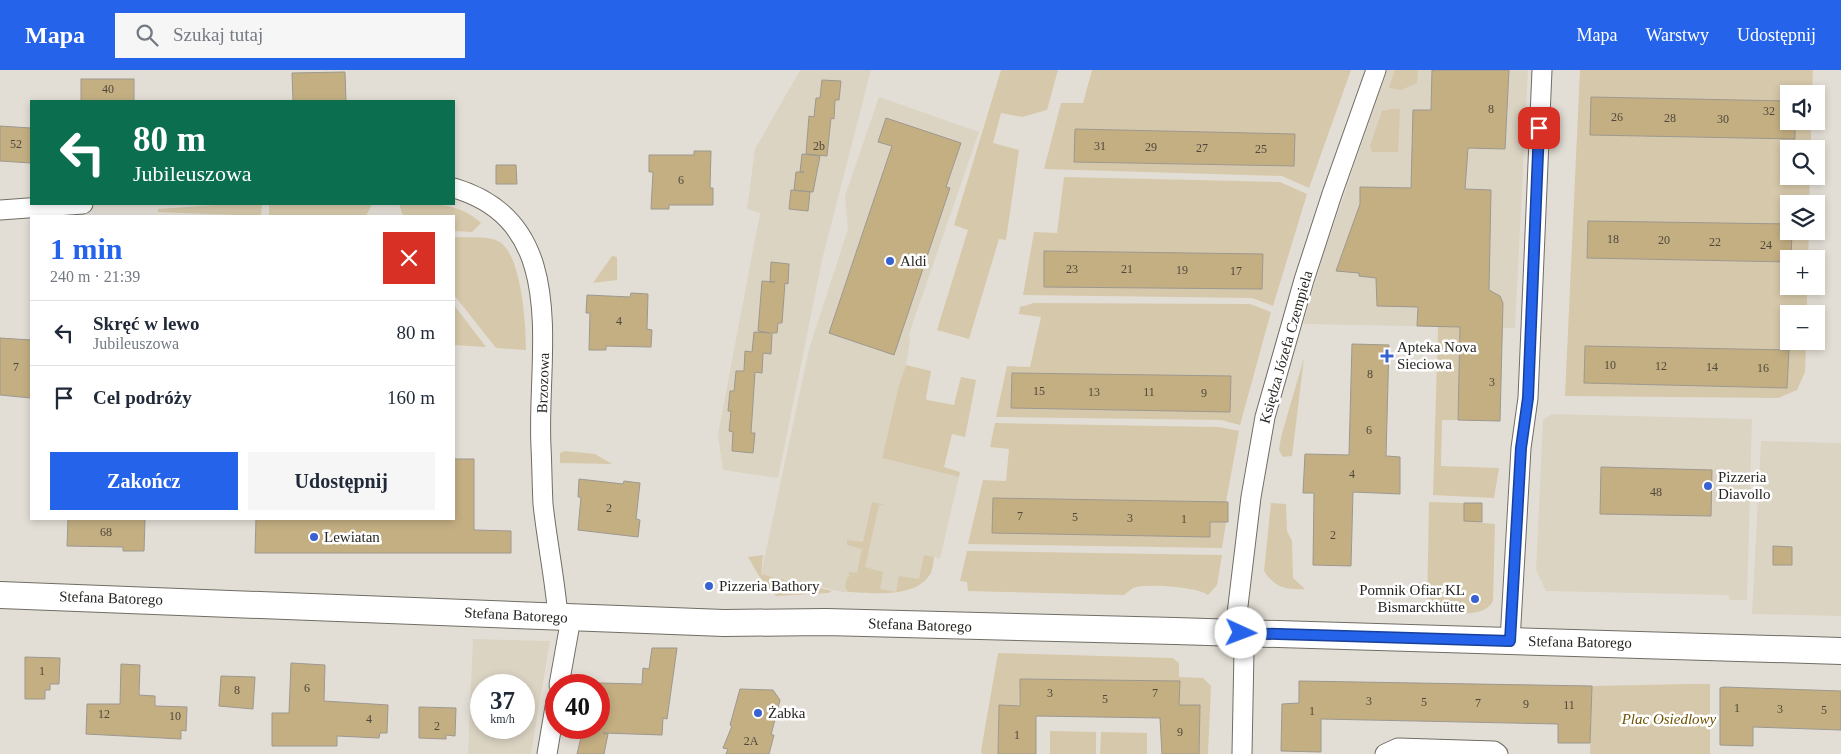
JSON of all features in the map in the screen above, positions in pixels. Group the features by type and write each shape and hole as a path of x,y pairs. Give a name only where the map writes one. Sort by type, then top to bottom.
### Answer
{"street":[{"name":"Księdza Józefa Czempiela","path":"1242,754 1244,650 1237,614 1245,541 1265,417 1320,228 1376,70"},
{"path":"1510,641 1521,448 1528,398 1542,70"},
{"name":"Brzozowa","path":"455,188 485,201 503,216 519,235 536,269 541,294 544,346 540,440 544,504 564,617 560,674"},
{"path":"0,210 69,205"},
{"name":"Stefana Batorego","path":"0,594 724,623 826,622 1841,651"},
{"path":"547,754 550,739"},
{"path":"1386,754 1398,748 1496,752"}],"shaded area":[{"path":"800,70 871,70 823,256 778,478 723,470 718,434 760,213 747,209 755,149"},
{"path":"1387,70 1528,70 1515,328 1303,324 1325,250"},
{"path":"879,97 979,132 909,334 910,342 906,365 899,385 882,458 959,477 940,559 934,557 931,574 915,588 896,592 843,592 761,574 809,349 848,229 845,196"},
{"path":"1552,414 1752,419 1747,600 1730,600 1728,595 1546,591 1536,570 1543,420"},
{"path":"1761,441 1841,443 1841,616 1752,614"},
{"path":"473,639 550,641 535,730 535,674 471,674"},
{"path":"470,708 470,739 534,739 531,754 468,754"}],"green space":[{"path":"1001,70 1058,70 1047,110 1022,117 1001,113 993,143 1019,150 1006,240 999,239 969,339 937,330 968,230 954,225"},
{"path":"1092,70 1351,70 1309,188 1282,176 1044,169 1061,103 1083,103"},
{"path":"1395,70 1418,70 1417,83 1401,90 1389,88"},
{"path":"1580,70 1813,70 1812,85 1780,85 1780,130 1811,130 1811,140 1780,140 1780,185 1810,185 1809,195 1780,195 1780,240 1809,240 1808,250 1780,250 1780,295 1807,295 1807,305 1780,305 1780,350 1806,350 1805,372 1797,390 1778,398 1565,396"},
{"path":"1400,109 1398,152 1372,152 1370,146 1382,111"},
{"path":"1064,177 1280,182 1307,194 1273,306 1252,298 1023,295 1034,232 1057,233"},
{"path":"216,205 262,205 261,215 158,212 158,209"},
{"path":"269,205 372,205 366,215 269,215"},
{"path":"399,205 442,205 462,211 481,223 472,232 455,231 455,215 403,215"},
{"path":"455,237 490,238 500,242 507,250 513,262 518,276 524,309 526,350 496,348 455,296"},
{"path":"612,256 617,257 617,280 593,283"},
{"path":"1034,303 1250,304 1271,312 1240,425 1221,420 996,417 1007,366 1030,367 1041,317 1019,314 1020,307"},
{"path":"455,306 486,347 455,345"},
{"path":"1438,326 1460,327 1458,420 1442,420 1441,466 1499,468 1494,498 1433,495"},
{"path":"1304,358 1292,456 1283,457 1279,450 1281,437"},
{"path":"906,365 931,371 927,400 954,405 961,377 976,380 965,437 952,434 944,467 960,472 959,477 882,458 899,385"},
{"path":"995,423 1219,427 1239,431 1226,502 1211,503 1211,522 1226,522 1222,548 968,544 983,480 1006,481 1009,449 990,447"},
{"path":"565,451 595,454 612,464 560,463 560,453"},
{"path":"872,502 885,505 879,505 865,567 883,572 880,589 895,592 848,592 845,587 847,578 850,576 848,572 857,573 862,549 847,545 847,540 863,542"},
{"path":"1429,502 1464,503 1464,521 1495,524 1493,601 1481,611 1454,613 1427,610"},
{"path":"1271,503 1286,504 1287,531 1292,541 1293,578 1305,589 1282,587 1272,581 1264,571"},
{"path":"967,551 1222,555 1217,585 1208,595 1183,588 1148,586 1133,588 1124,595 968,591 967,582 960,581"},
{"path":"763,555 761,574 832,591 828,593 776,596 759,576 748,557"},
{"path":"924,555 934,557 933,567 925,581 916,587 896,592 899,576 919,579"},
{"path":"998,653 1173,658 1179,663 1179,677 1203,678 1211,686 1208,754 1199,754 1200,706 1179,705 1179,681 1020,679 1019,706 999,706 998,754 982,754"},
{"name":"Plac Osiedlowy","path":"1710,684 1710,754 1590,754 1592,686"},
{"path":"1050,731 1096,732 1096,754 1050,754"},
{"path":"1101,732 1147,733 1147,754 1100,754"}],"building":[{"path":"1432,70 1509,70 1505,149 1468,148 1465,189 1491,190 1489,290 1500,296 1503,303 1500,421 1458,420 1460,327 1417,326 1418,307 1377,306 1376,278 1359,276 1359,273 1336,271 1360,204 1360,187 1411,188 1413,110 1431,110"},
{"path":"345,72 346,100 293,100 292,73"},
{"path":"81,79 134,79 134,100 81,100"},
{"path":"822,80 841,81 839,100 835,100 834,119 831,118 827,156 806,154 809,116 814,117 816,98 820,98"},
{"path":"1591,97 1780,101 1780,130 1795,130 1795,139 1590,135"},
{"name":"Aldi","path":"886,118 961,143 946,187 950,188 894,355 829,333 892,146 878,142"},
{"path":"0,126 30,128 30,163 0,161"},
{"path":"1075,129 1295,134 1294,166 1074,162"},
{"path":"694,151 711,151 710,188 713,188 713,205 669,205 669,209 651,209 653,172 649,172 649,155 694,155"},
{"path":"802,154 820,156 813,192 794,190 796,172 800,172"},
{"path":"496,165 516,165 517,184 496,184"},
{"path":"791,190 810,192 808,211 789,209"},
{"path":"1588,221 1780,224 1780,240 1792,240 1791,250 1780,250 1780,262 1587,258"},
{"path":"1044,251 1263,254 1262,289 1044,287"},
{"path":"771,262 789,264 788,284 785,283 782,323 778,323 777,333 772,333 771,354 763,353 762,373 755,372 751,433 755,433 753,453 732,451 733,432 729,431 731,411 728,411 730,391 734,391 736,371 744,371 745,351 752,352 754,332 770,333 758,331 762,281 770,282"},
{"path":"631,293 648,294 647,329 652,330 651,347 606,346 606,350 589,350 590,313 586,313 587,295 630,297"},
{"path":"0,338 30,340 30,398 0,395"},
{"path":"1352,344 1389,345 1386,456 1400,457 1400,494 1353,492 1351,566 1313,565 1314,493 1303,493 1305,454 1349,455"},
{"path":"1585,346 1789,350 1787,388 1584,383"},
{"path":"1012,373 1231,376 1230,412 1011,408"},
{"path":"455,459 474,459 474,530 511,531 511,553 255,553 256,520 455,520"},
{"path":"1601,467 1712,470 1711,516 1600,514"},
{"path":"579,479 623,484 624,481 640,483 636,519 640,520 638,537 578,530 581,497 578,497"},
{"path":"993,498 1228,502 1228,522 1210,522 1210,537 992,533"},
{"path":"1464,503 1482,503 1482,522 1464,521"},
{"path":"68,520 145,520 144,551 123,551 123,547 67,546"},
{"path":"1773,546 1792,547 1792,565 1773,565"},
{"path":"652,648 677,648 667,719 663,718 662,735 610,733 610,683 642,684 643,668 649,669"},
{"path":"25,657 60,658 59,684 50,684 50,690 45,690 45,699 25,699"},
{"path":"291,663 325,665 324,701 388,705 387,733 380,733 379,738 337,736 337,746 272,746 272,713 289,713"},
{"path":"121,664 140,665 139,695 155,696 155,706 187,707 186,731 181,730 181,739 86,734 87,704 120,704"},
{"path":"221,676 255,677 253,709 219,706"},
{"path":"1020,679 1180,681 1179,705 1200,705 1199,754 1162,754 1160,718 1036,716 1036,754 998,754 999,705 1020,706"},
{"path":"1299,681 1592,686 1590,743 1558,743 1558,724 1321,719 1321,752 1281,751 1282,704 1299,703"},
{"path":"1720,688 1841,691 1841,730 1753,727 1753,746 1720,745"},
{"name":"Żabka","path":"740,689 773,690 780,700 771,735 774,735 769,754 726,754 728,749 723,748 732,726 730,725"},
{"path":"419,707 456,708 455,736 446,735 446,739 419,738"},
{"path":"581,739 607,739 604,754 577,754"}],"place":[{"name":"Aldi","path":"890,261"},
{"name":"Apteka Nova Sieciowa","path":"1387,356"},
{"name":"Pizzeria Diavollo","path":"1708,486"},
{"name":"Lewiatan","path":"314,537"},
{"name":"Pizzeria Bathory","path":"709,586"},
{"name":"Pomnik Ofiar KL Bismarckhütte","path":"1475,599"},
{"name":"Żabka","path":"758,713"}],"route":[{"path":"1241,633 1510,641 1521,448 1528,398 1539,128"}]}
